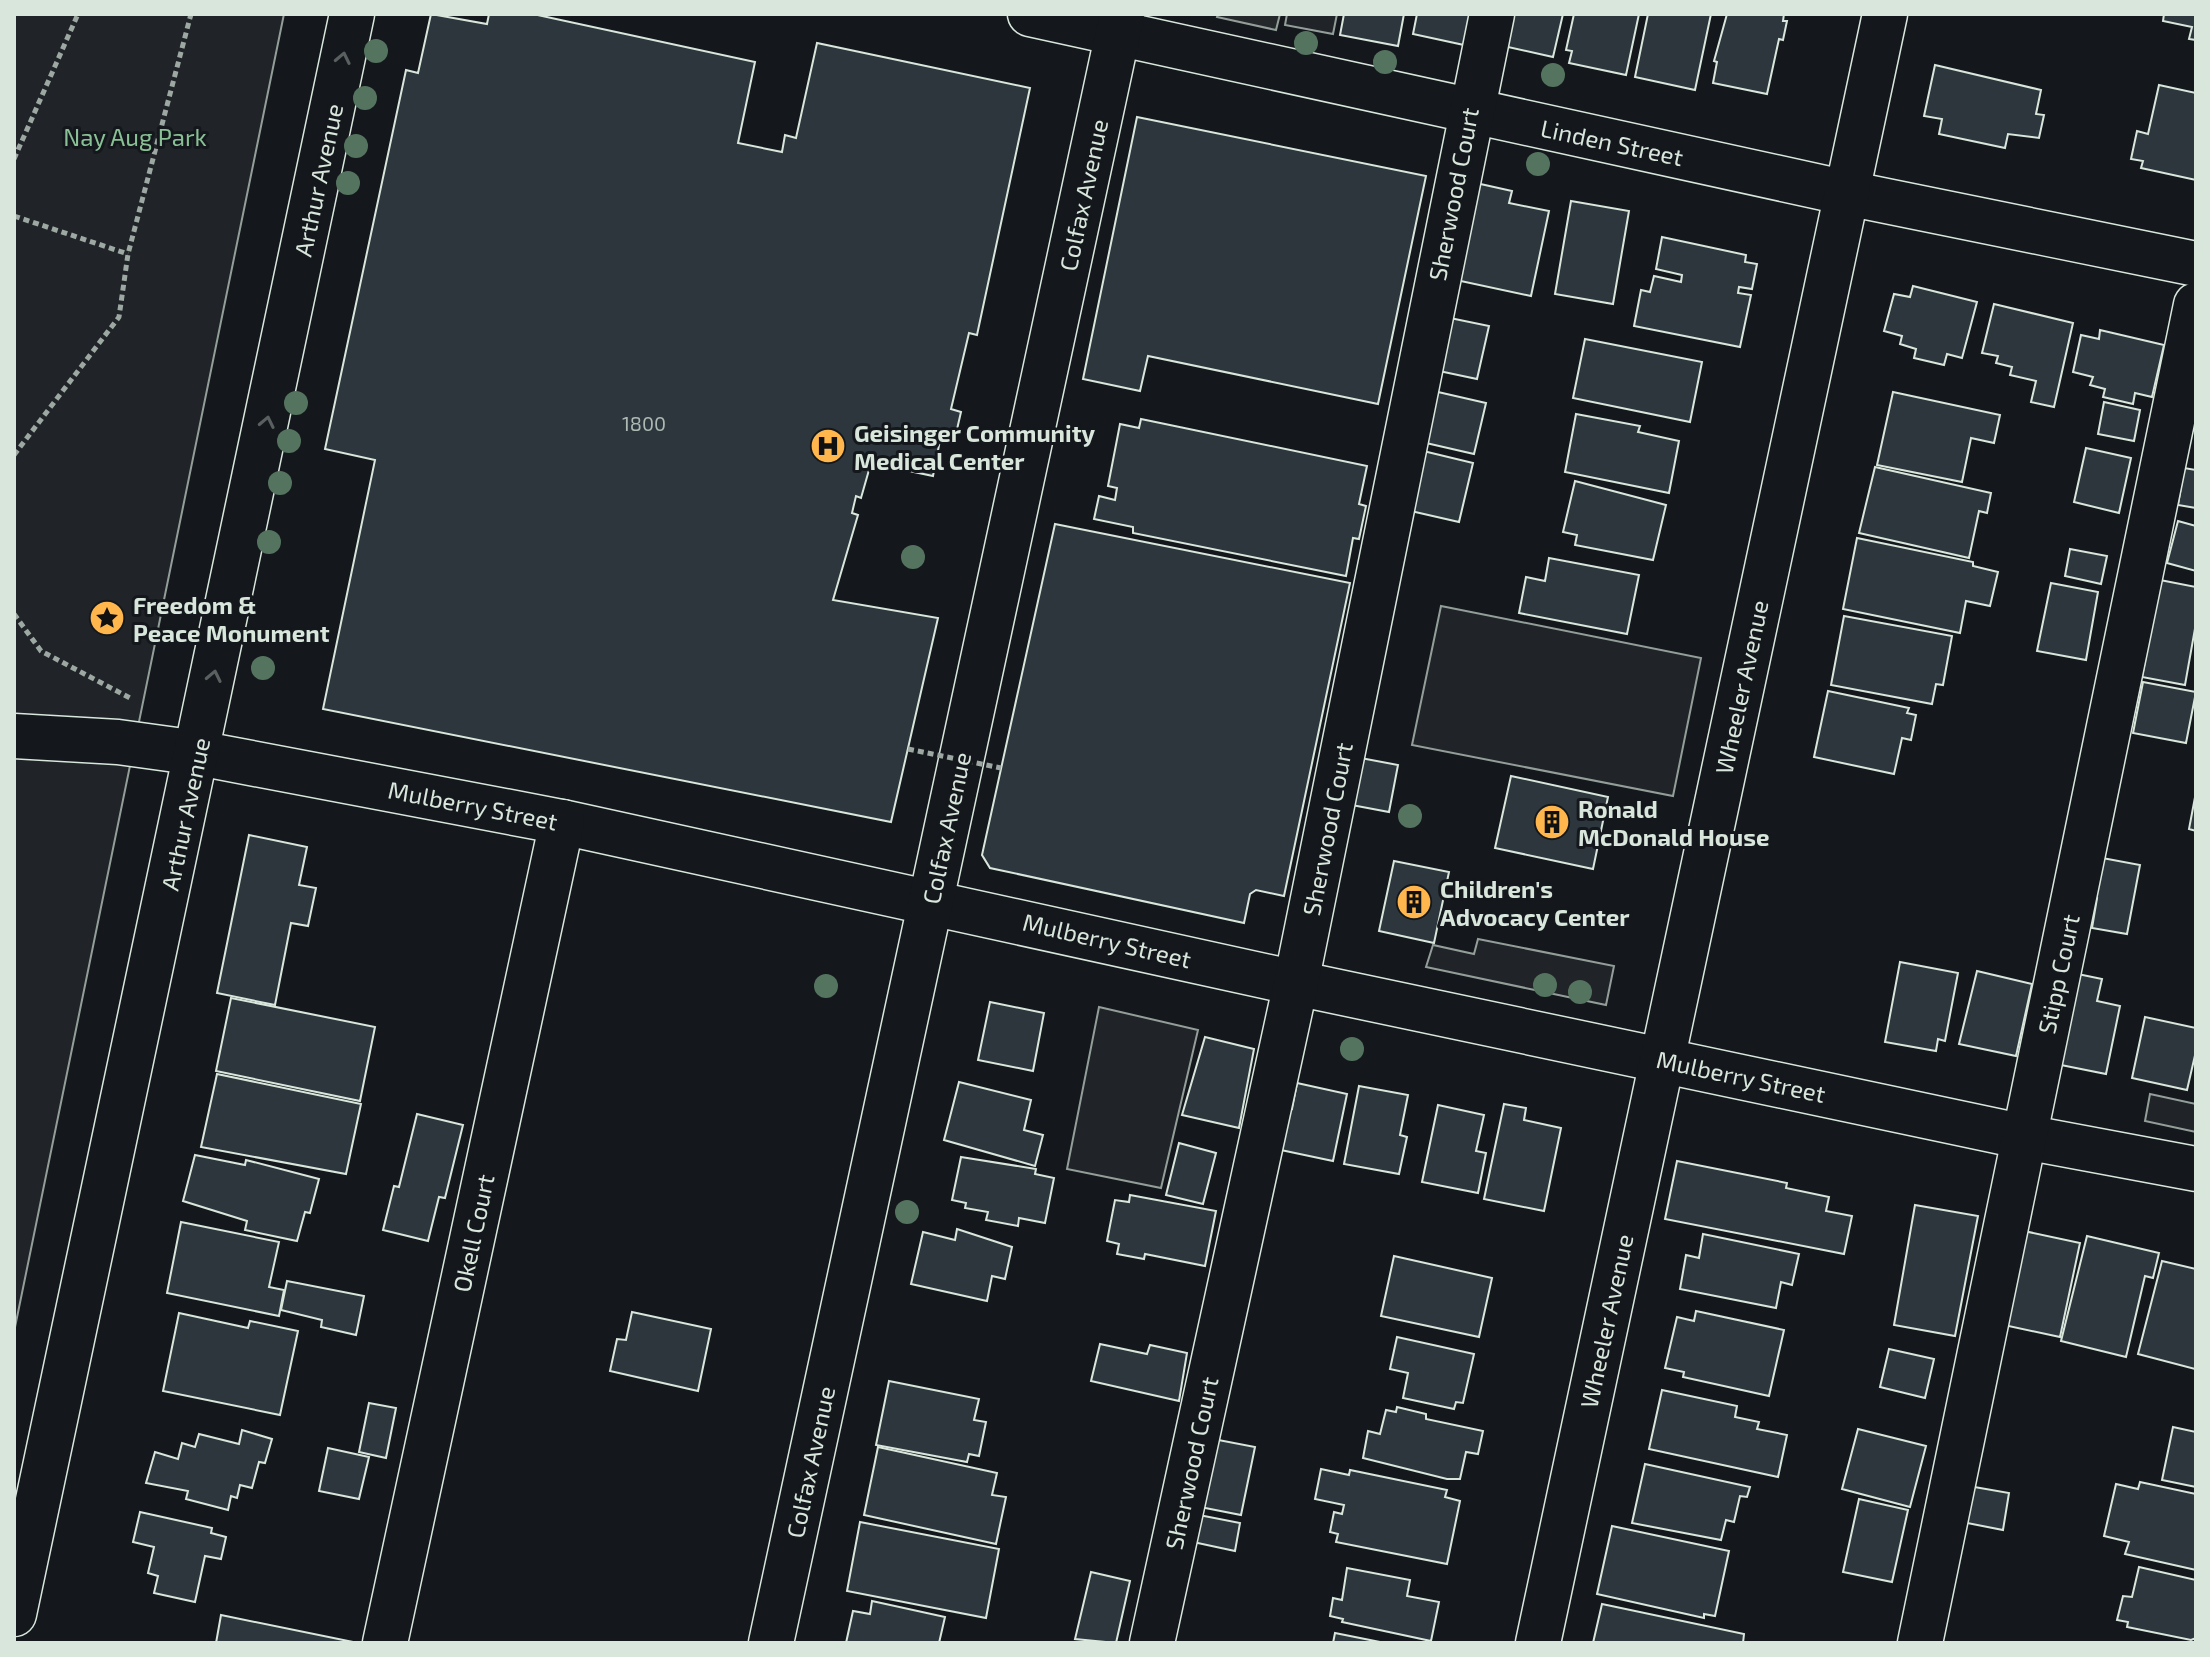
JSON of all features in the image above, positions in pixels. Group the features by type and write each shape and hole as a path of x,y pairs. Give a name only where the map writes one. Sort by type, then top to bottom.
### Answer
{"street":[{"name":"Arthur Avenue","path":"14,1614 352,14"},
{"name":"Linden Street","path":"1030,14 1120,24 1470,111 1847,193 2196,264"},
{"name":"Sherwood Court","path":"1152,1643 1296,983 1492,14"},
{"name":"Wheeler Avenue","path":"1538,1643 1885,14"},
{"name":"Colfax Avenue","path":"771,1643 1120,24"},
{"name":"Stipp Court","path":"1920,1643 2196,305"},
{"name":"Mulberry Street","path":"14,736 118,742 198,753 562,822 930,900 1296,983 2025,1137 2196,1169"},
{"name":"Okell Court","path":"385,1643 562,822"}],"path":[{"path":"14,159 78,14"},
{"path":"14,455 119,317 128,254 191,14"},
{"path":"14,216 128,254"},
{"path":"14,614 41,651 135,700"},
{"path":"908,749 1001,768"}],"green space":[{"name":"Nay Aug Park","path":"14,14 284,14 14,1332"},
{"path":"1287,14 1337,14 1333,34 1285,25"},
{"path":"1441,606 1701,658 1673,796 1412,745"},
{"path":"1478,939 1614,966 1606,1005 1426,967 1433,945 1474,954"},
{"path":"1099,1007 1198,1030 1161,1188 1067,1169"},
{"path":"2150,1094 2196,1104 2196,1132 2145,1121"}],"shaded area":[{"path":"1218,14 1280,14 1276,30 1217,17"}],"building":[{"path":"431,14 487,24 489,14 533,14 755,62 738,143 782,152 785,135 796,138 817,43 1030,88 977,335 969,333 951,409 961,412 955,438 941,435 933,476 871,463 861,498 856,496 852,513 858,515 833,600 938,618 891,822 323,709 375,460 325,449 406,70 418,73"},
{"path":"1344,14 1404,14 1398,46 1340,35"},
{"path":"1417,14 1471,14 1464,45 1413,34"},
{"path":"1501,14 1563,14 1553,57 1499,45"},
{"path":"1574,14 1639,14 1626,75 1569,63 1572,51 1566,50"},
{"path":"1648,14 1711,14 1695,90 1635,77"},
{"path":"1727,14 1784,14 1783,21 1787,21 1783,40 1779,39 1767,94 1713,83 1717,62 1714,61"},
{"path":"2164,14 2196,14 2196,40 2189,39 2192,27 2163,21"},
{"path":"1935,65 2041,90 2036,114 2044,115 2039,138 2008,134 2005,148 1939,134 1942,119 1924,116"},
{"path":"2159,85 2196,93 2196,180 2141,168 2143,161 2131,159 2137,131 2148,134"},
{"path":"1137,117 1426,176 1378,404 1148,356 1140,391 1083,379"},
{"path":"1476,183 1512,191 1509,203 1549,211 1531,296 1456,280"},
{"path":"1571,201 1629,211 1613,304 1555,294"},
{"path":"1662,237 1746,255 1745,262 1757,264 1752,289 1739,287 1738,293 1751,295 1740,347 1634,326 1641,290 1650,292 1654,276 1681,282 1682,275 1656,269"},
{"path":"1913,286 1977,302 1962,358 1947,354 1944,365 1914,358 1916,349 1900,344 1902,336 1884,331 1894,294 1910,297"},
{"path":"1994,304 2073,323 2054,407 2031,402 2036,381 2010,375 2012,367 1996,363 1998,356 1982,353"},
{"path":"1450,318 1489,326 1477,379 1439,371"},
{"path":"2100,330 2164,345 2152,397 2135,393 2133,404 2103,397 2105,389 2090,385 2093,377 2073,372 2081,335 2099,339"},
{"path":"1585,339 1702,362 1690,422 1573,398"},
{"path":"1438,392 1486,403 1474,454 1426,443"},
{"path":"1893,392 2000,415 1994,443 1971,438 1962,482 1877,465"},
{"path":"2104,402 2140,410 2134,441 2098,434"},
{"path":"1576,414 1640,426 1638,432 1679,441 1669,493 1565,472"},
{"path":"1141,419 1367,466 1359,504 1366,506 1359,539 1353,538 1346,576 1133,533 1133,527 1094,519 1099,496 1115,500 1117,488 1108,486 1120,424 1139,428"},
{"path":"2086,448 2131,458 2119,513 2074,502"},
{"path":"1415,449 1473,463 1459,522 1402,509"},
{"path":"1875,467 1991,493 1987,513 1979,511 1969,558 1859,533"},
{"path":"2184,468 2196,470 2196,508 2178,505"},
{"path":"1575,481 1666,505 1653,560 1575,545 1577,535 1563,532"},
{"path":"2178,521 2196,526 2196,571 2167,563"},
{"path":"1055,524 1350,583 1284,896 1256,890 1250,894 1244,923 990,868 982,855"},
{"path":"1857,538 1973,562 1973,566 1998,572 1990,606 1966,601 1960,633 1843,609"},
{"path":"2070,549 2107,556 2101,584 2065,576"},
{"path":"1549,558 1639,575 1627,634 1519,613 1526,577 1545,581"},
{"path":"2160,580 2196,587 2196,623 2185,685 2142,677"},
{"path":"2051,583 2098,592 2086,660 2037,651"},
{"path":"1844,616 1952,636 1943,685 1936,684 1932,704 1831,685"},
{"path":"2143,682 2196,692 2186,743 2133,733"},
{"path":"1828,691 1909,708 1907,713 1916,715 1911,740 1902,738 1894,774 1814,757"},
{"path":"1350,756 1398,765 1389,812 1341,803"},
{"name":"Ronald McDonald House","path":"1511,776 1608,797 1593,869 1495,848"},
{"path":"2196,792 2196,831 2189,829"},
{"path":"249,835 307,847 299,885 316,888 308,926 291,923 275,1005 217,993"},
{"path":"2097,857 2140,865 2127,934 2092,928 2097,898 2089,897"},
{"name":"Children's Advocacy Center","path":"1394,861 1449,872 1434,943 1379,931"},
{"path":"1900,962 1958,973 1945,1041 1938,1039 1936,1051 1885,1042"},
{"path":"1977,971 2032,984 2016,1056 1959,1044"},
{"path":"2073,973 2102,979 2097,1001 2120,1006 2106,1074 2046,1062"},
{"path":"231,998 375,1027 360,1101 216,1071"},
{"path":"990,1002 1044,1013 1033,1071 978,1060"},
{"path":"2145,1017 2196,1028 2196,1051 2187,1090 2132,1078"},
{"path":"1205,1037 1254,1049 1239,1128 1182,1115"},
{"path":"217,1074 361,1104 346,1174 201,1147"},
{"path":"959,1082 1031,1100 1024,1130 1043,1135 1035,1166 944,1140"},
{"path":"1297,1083 1347,1094 1333,1161 1276,1149 1285,1107 1292,1109"},
{"path":"1359,1086 1408,1095 1400,1135 1407,1137 1399,1174 1344,1164"},
{"path":"1504,1104 1526,1108 1524,1120 1561,1128 1544,1211 1484,1199"},
{"path":"1438,1105 1484,1115 1476,1151 1486,1153 1478,1193 1422,1182"},
{"path":"417,1114 463,1125 445,1198 439,1197 428,1241 383,1230 394,1186 399,1187"},
{"path":"1179,1143 1216,1153 1203,1204 1166,1195"},
{"path":"195,1155 245,1165 246,1160 319,1179 310,1213 305,1212 297,1241 245,1230 247,1221 183,1201"},
{"path":"961,1157 1036,1169 1035,1174 1054,1178 1045,1223 1019,1218 1018,1226 986,1220 988,1212 965,1208 966,1203 952,1200"},
{"path":"1677,1161 1787,1183 1786,1188 1829,1197 1826,1211 1852,1216 1844,1254 1665,1219"},
{"path":"1130,1195 1216,1211 1205,1266 1145,1254 1144,1259 1117,1254 1119,1244 1107,1241 1115,1200 1129,1202"},
{"path":"1915,1205 1978,1216 1955,1336 1894,1325"},
{"path":"181,1222 279,1242 269,1287 284,1290 279,1316 167,1293"},
{"path":"2010,1228 2080,1243 2060,1337 1990,1322"},
{"path":"957,1229 1012,1247 1005,1279 992,1276 987,1301 911,1284 923,1232 955,1240"},
{"path":"1703,1234 1799,1254 1792,1285 1781,1282 1776,1308 1680,1289 1686,1255 1699,1258"},
{"path":"2087,1236 2159,1253 2153,1278 2145,1276 2126,1357 2061,1341"},
{"path":"1394,1256 1492,1278 1479,1337 1381,1316"},
{"path":"2162,1261 2196,1269 2195,1369 2138,1354"},
{"path":"287,1281 364,1296 356,1335 321,1327 322,1320 281,1310"},
{"path":"1696,1311 1784,1330 1769,1396 1683,1377 1684,1372 1665,1368 1677,1317 1694,1321"},
{"path":"632,1312 711,1329 698,1391 610,1371 617,1339 626,1340"},
{"path":"179,1313 248,1328 250,1321 298,1331 280,1415 163,1391"},
{"path":"1397,1337 1474,1354 1463,1403 1456,1402 1454,1409 1403,1398 1408,1373 1390,1369"},
{"path":"1100,1344 1147,1354 1150,1345 1187,1353 1179,1401 1091,1381"},
{"path":"1889,1349 1934,1359 1925,1398 1880,1387"},
{"path":"889,1381 979,1399 974,1420 986,1422 979,1456 969,1454 967,1462 876,1445"},
{"path":"1662,1390 1737,1406 1735,1417 1759,1422 1757,1429 1787,1435 1778,1477 1649,1449"},
{"path":"369,1403 396,1408 386,1458 359,1452"},
{"path":"1397,1407 1426,1414 1426,1419 1483,1431 1478,1454 1466,1452 1460,1479 1447,1479 1363,1458 1368,1431 1380,1434 1386,1410 1396,1412"},
{"path":"2173,1427 2196,1432 2196,1487 2162,1480"},
{"path":"1858,1429 1926,1446 1910,1507 1842,1489"},
{"path":"242,1430 272,1439 265,1463 259,1462 252,1488 240,1485 237,1498 231,1496 228,1510 186,1499 188,1491 146,1483 155,1452 178,1459 182,1443 195,1447 199,1434 239,1444"},
{"path":"1208,1438 1255,1447 1241,1515 1195,1506"},
{"path":"878,1447 997,1473 992,1495 1006,1497 996,1544 864,1515"},
{"path":"328,1448 369,1457 359,1499 319,1491"},
{"path":"1645,1464 1750,1487 1747,1497 1740,1496 1734,1522 1726,1520 1721,1540 1632,1523"},
{"path":"1321,1469 1349,1475 1350,1470 1447,1490 1445,1497 1460,1501 1447,1564 1336,1542 1338,1534 1330,1532 1334,1512 1342,1514 1344,1505 1315,1499"},
{"path":"2140,1482 2196,1494 2196,1570 2125,1554 2129,1542 2104,1536 2116,1484 2138,1489"},
{"path":"1963,1485 2009,1493 2003,1530 1957,1521"},
{"path":"1859,1499 1908,1510 1892,1582 1843,1572"},
{"path":"140,1512 212,1528 211,1533 226,1537 221,1559 205,1556 195,1602 154,1593 158,1576 148,1573 154,1547 133,1542"},
{"path":"1199,1515 1240,1523 1235,1551 1193,1542"},
{"path":"860,1522 999,1549 986,1618 847,1591"},
{"path":"1612,1526 1729,1551 1715,1616 1704,1614 1704,1618 1597,1594"},
{"path":"2139,1567 2196,1580 2196,1638 2191,1640 2127,1627 2128,1622 2117,1620 2123,1596 2132,1597"},
{"path":"1347,1568 1410,1580 1407,1596 1439,1602 1431,1641 1342,1622 1343,1619 1330,1616 1333,1598 1342,1600"},
{"path":"1091,1572 1130,1581 1116,1643 1075,1639"},
{"path":"872,1601 945,1617 939,1643 846,1643 853,1611 870,1614"},
{"path":"1602,1604 1744,1634 1743,1643 1593,1643"},
{"path":"221,1615 358,1643 216,1643"},
{"path":"1335,1633 1385,1643 1333,1643"}],"place":[{"name":"Geisinger Community Medical Center","path":"828,446"},
{"name":"Freedom & Peace Monument","path":"107,618"},
{"name":"Ronald McDonald House","path":"1552,822"},
{"name":"Children's Advocacy Center","path":"1414,902"}]}
